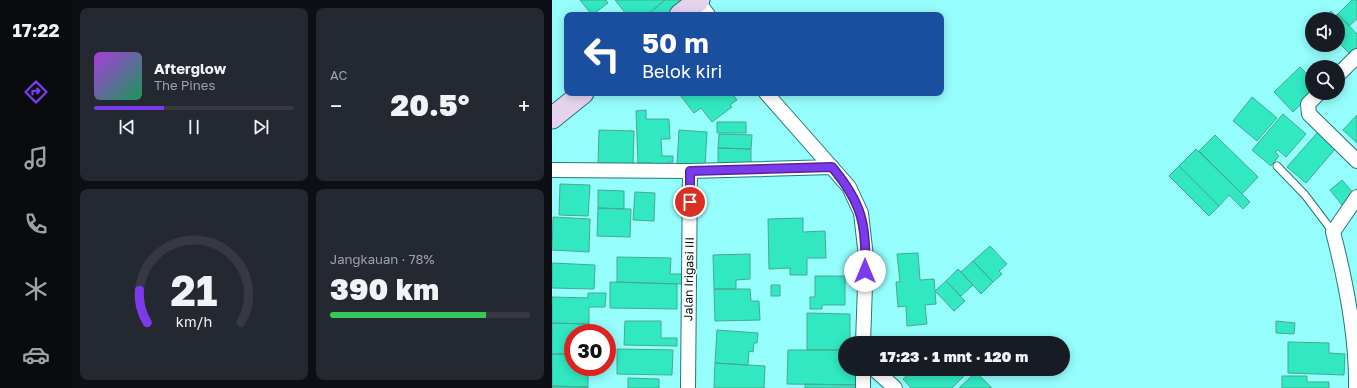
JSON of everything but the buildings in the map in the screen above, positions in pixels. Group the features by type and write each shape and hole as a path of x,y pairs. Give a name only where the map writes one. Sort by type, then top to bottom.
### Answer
{"street":[{"path":"685,12 700,4"},
{"path":"1345,68 1357,56"},
{"path":"552,118 579,96"},
{"path":"769,96 849,187 861,213 864,227 866,257 863,336"},
{"path":"1312,100 1308,104 1309,114 1357,161"},
{"path":"552,170 690,171 832,167"},
{"name":"Jalan Irigasi III","path":"688,388 690,171"},
{"path":"1356,388 1354,341 1340,261 1333,232 1357,196"},
{"path":"863,376 863,388"},
{"path":"882,376 895,388"}],"lane":[{"path":"1277,166 1305,195 1333,232"}],"route":[{"path":"690,202 690,171 832,167 849,187 861,213 864,227 866,257 865,271"}]}
